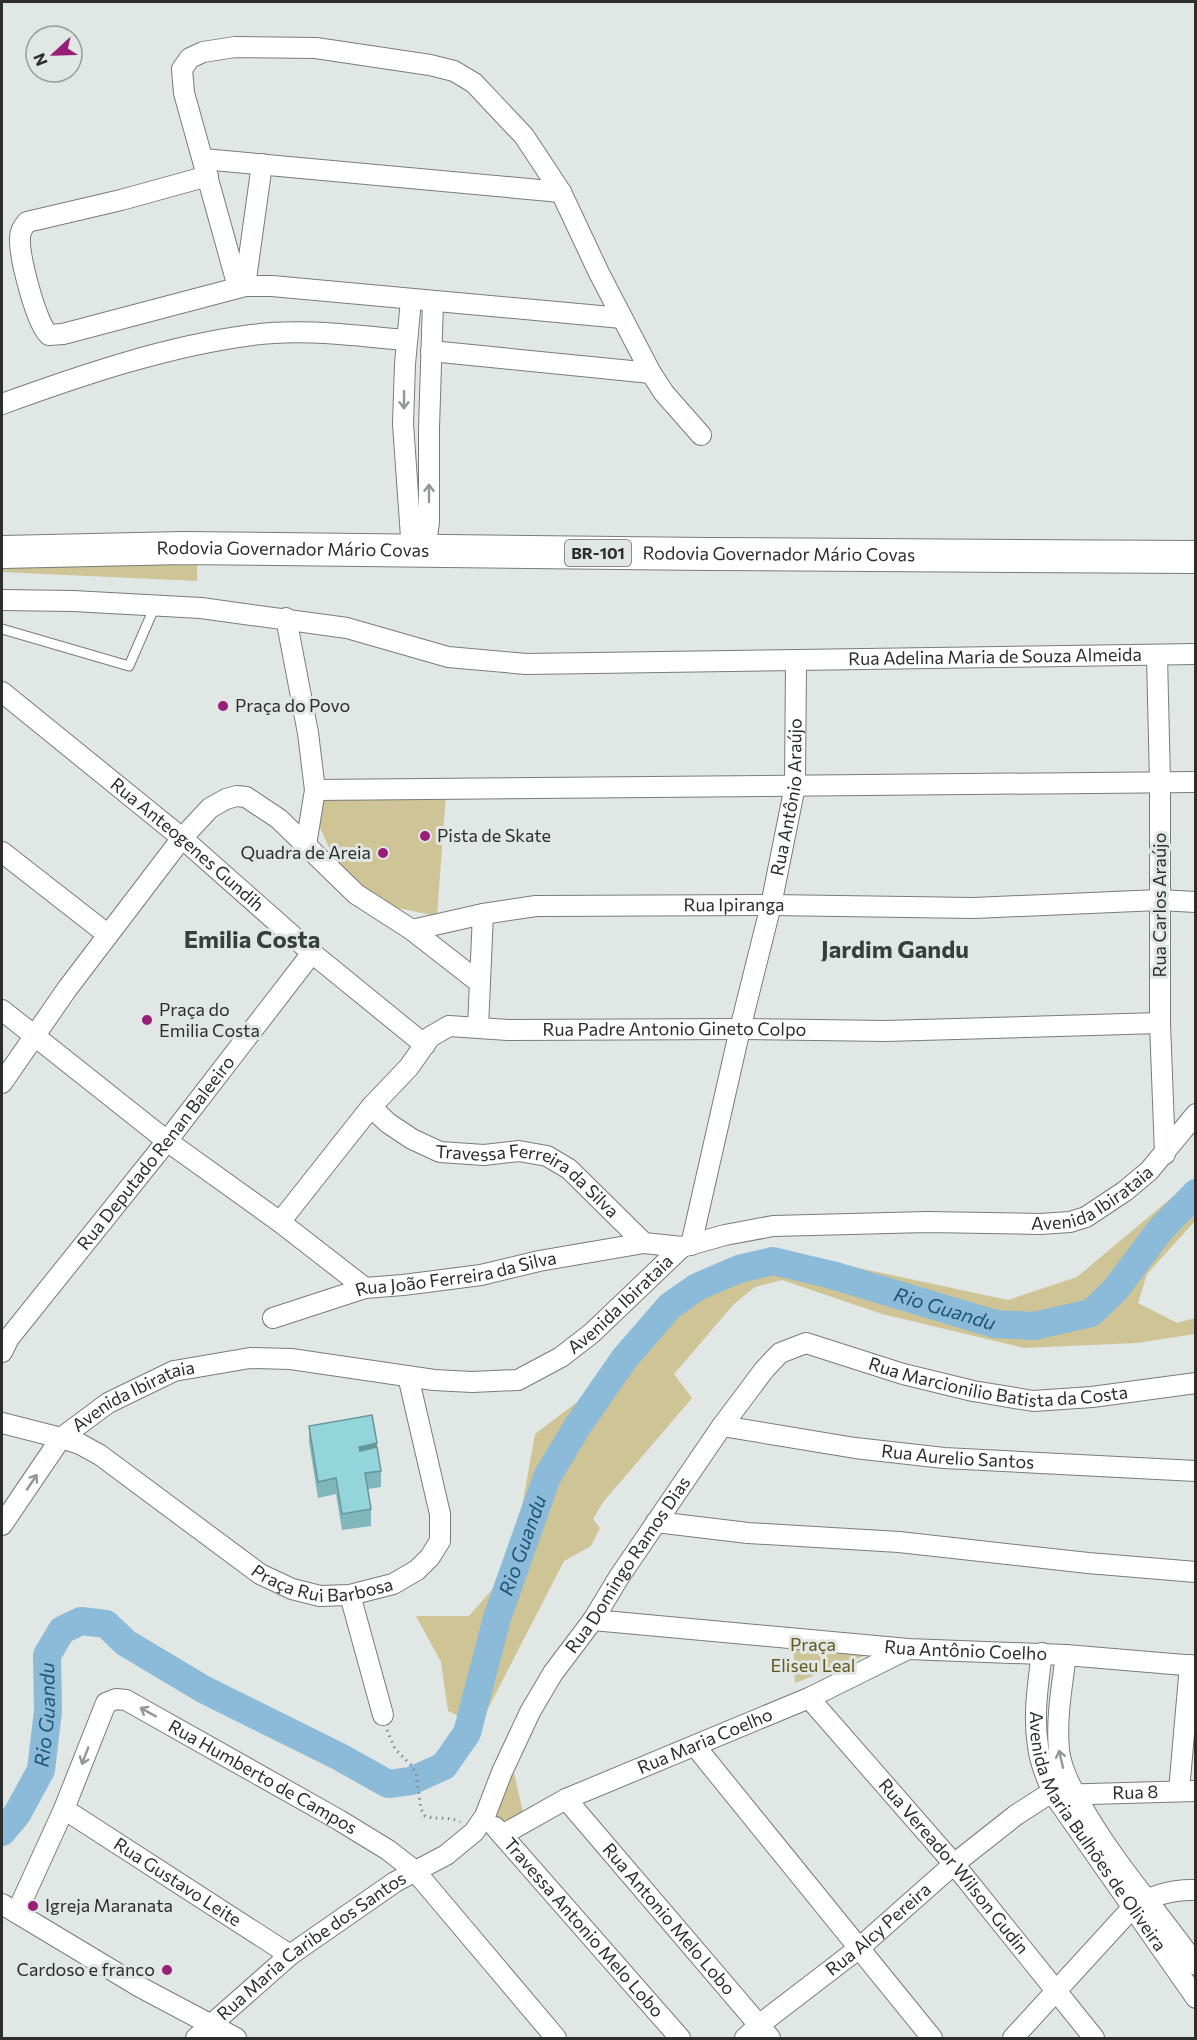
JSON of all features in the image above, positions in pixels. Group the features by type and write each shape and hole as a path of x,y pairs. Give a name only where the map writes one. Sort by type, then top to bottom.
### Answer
{"highway":[{"name":"Rodovia Governador Mário Covas","path":"2,552 183,548 1196,556"}],"street":[{"path":"241,287 184,93 182,69 190,58 202,52 235,47 316,48 430,65 454,71 474,82 524,136 561,192 651,373 664,393 701,435"},
{"path":"241,287 262,164"},
{"path":"561,192 262,164 206,167 121,201 27,222 22,227 20,237 21,254 39,320 49,335 63,334 241,287 272,286 622,318"},
{"path":"411,300 405,364 404,423 419,551"},
{"path":"419,551 429,522 433,302"},
{"path":"2,404 88,374 171,352 253,334 322,334 407,340"},
{"path":"405,364 431,359 651,373"},
{"name":"Rua Adelina Maria de Souza Almeida","path":"2,600 73,601 201,608 286,618 346,628 448,657 515,663 796,662 1196,654"},
{"path":"286,618 308,733 315,790 306,845"},
{"name":"Rua Carlos Araújo","path":"1157,656 1160,782 1160,1023 1165,1154"},
{"name":"Rua Antônio Araújo","path":"686,1246 771,905 795,786 796,662"},
{"name":"Rua Anteogenes Gundih","path":"2,692 182,838 312,952 425,1045"},
{"path":"315,790 1196,782"},
{"path":"2,1083 107,934 182,838 210,808 237,796 246,797 279,819 356,894 412,930 480,983"},
{"path":"2,852 107,934"},
{"name":"Rua Ipiranga","path":"412,930 483,914 536,906 771,905 974,908 1159,900 1196,902"},
{"path":"478,1027 483,914"},
{"name":"Rua Deputado Renan Baleeiro","path":"4,1341 167,1141 312,952"},
{"path":"2,1010 167,1141 280,1222 365,1288"},
{"name":"Rua Padre Antonio Gineto Colpo","path":"280,1222 371,1107 409,1067 430,1037 449,1026 508,1030 885,1031 1160,1023"},
{"name":"Travessa Ferreira da Silva","path":"371,1107 388,1123 412,1139 440,1152 484,1155 519,1151 547,1156 568,1169 644,1243"},
{"name":"Avenida Ibirataia","path":"2,1525 61,1437 108,1402 174,1371 250,1358 291,1359 408,1376 472,1382 518,1380 561,1357 592,1333 686,1246 725,1235 773,1226 927,1222 1040,1224 1070,1222 1086,1217 1125,1191 1149,1171 1196,1114"},
{"path":"644,1243 686,1246"},
{"name":"Rua João Ferreira da Silva","path":"273,1318 365,1288 481,1275 539,1261 644,1243"},
{"name":"Rua Marcionilio Batista da Costa","path":"806,1343 903,1374 973,1391 1033,1401 1092,1397 1196,1383"},
{"name":"Rua Domingo Ramos Dias","path":"480,1824 530,1712 656,1522 722,1426 771,1361 780,1353 806,1343"},
{"name":"Praça Rui Barbosa","path":"2,1423 61,1437 100,1455 260,1574 292,1589 320,1596 350,1595 393,1584 417,1570 430,1557 440,1541 440,1514 408,1376"},
{"name":"Rua Aurelio Santos","path":"722,1426 855,1448 944,1458 1196,1471"},
{"path":"656,1522 748,1533 899,1542 1088,1563 1196,1572"},
{"path":"350,1595 383,1715"},
{"name":"Rua Antônio Coelho","path":"592,1620 908,1649 1066,1654 1193,1665"},
{"name":"Rua Maria Coelho","path":"502,1835 566,1799 809,1698 908,1649"},
{"name":"Avenida Maria Bulhões de Oliveira","path":"1042,1653 1036,1716 1038,1747 1043,1768 1054,1795 1139,1904 1176,1936 1196,1965"},
{"name":"Avenida Maria Bulhões de Oliveira","path":"1066,1654 1060,1704 1059,1752 1066,1775 1090,1822 1196,1998"},
{"path":"1187,1791 1193,1665"},
{"name":"Rua Vereador Wilson Gudin","path":"809,1698 954,1864 1094,2038"},
{"name":"Rua Humberto de Campos","path":"64,1809 106,1703 116,1699 126,1700 339,1820 415,1871 556,2038"},
{"path":"695,1746 932,2038"},
{"name":"Rua 8","path":"1075,1795 1187,1791"},
{"name":"Rua Alcy Pereira","path":"758,2034 954,1864 1016,1815 1044,1797 1075,1795"},
{"name":"Rua Antonio Melo Lobo","path":"566,1799 758,2034"},
{"path":"64,1809 9,1908 140,1987 236,2038"},
{"name":"Rua Gustavo Leite","path":"64,1809 290,1955"},
{"name":"Travessa Antonio Melo Lobo","path":"480,1824 502,1835 680,2038"},
{"name":"Rua Maria Caribe dos Santos","path":"196,2038 290,1955 386,1887 446,1854 480,1824"},
{"path":"1013,2038 1139,1904 1181,1890 1196,1890"}],"lane":[{"path":"2,629 129,666 155,606"}],"path":[{"path":"383,1715 389,1738 416,1774 421,1809 426,1817 456,1819 480,1824"}],"green space":[{"path":"2,556 197,559 197,581 2,572"},
{"path":"327,790 446,793 437,916 398,908 370,899 343,877 318,824 319,804"},
{"path":"1195,1178 1195,1221 1147,1274 1138,1303 1177,1323 1195,1318 1195,1334 1137,1343 1024,1348 882,1314 782,1280 755,1287 734,1304 674,1374 692,1398 604,1501 593,1519 600,1528 591,1546 564,1561 479,1726 448,1711 441,1662 416,1616 469,1616 496,1585 520,1518 535,1434 592,1391 633,1336 673,1293 710,1271 775,1250 1008,1300 1077,1277"},
{"name":"Praça Eliseu Leal","path":"793,1636 869,1654 795,1683"},
{"path":"510,1756 525,1821 502,1828 491,1823"}],"building":[{"path":"372,1415 377,1443 359,1447 360,1451 377,1447 381,1471 365,1473 371,1509 342,1514 336,1478 318,1482 309,1426"}],"waterway":[{"name":"Rio Guandu","path":"2,1832 17,1814 41,1770 48,1711 47,1655 62,1630 81,1621 106,1624 126,1643 203,1689 340,1757 388,1784 411,1781 444,1766 467,1733 497,1618 547,1477 577,1427 624,1359 670,1306 697,1287 739,1269 773,1261 832,1275 995,1324 1034,1326 1091,1313 1115,1290 1160,1230 1196,1193"}],"place":[{"name":"Praça do Povo","path":"223,706"},
{"name":"Pista de Skate","path":"425,836"},
{"name":"Quadra de Areia","path":"383,853"},
{"name":"Praça do Emilia Costa","path":"147,1020"},
{"name":"Igreja Maranata","path":"33,1906"},
{"name":"Cardoso e franco","path":"167,1970"}],"district":[{"name":"Emilia Costa","path":"252,940"},
{"name":"Jardim Gandu","path":"895,950"}]}
